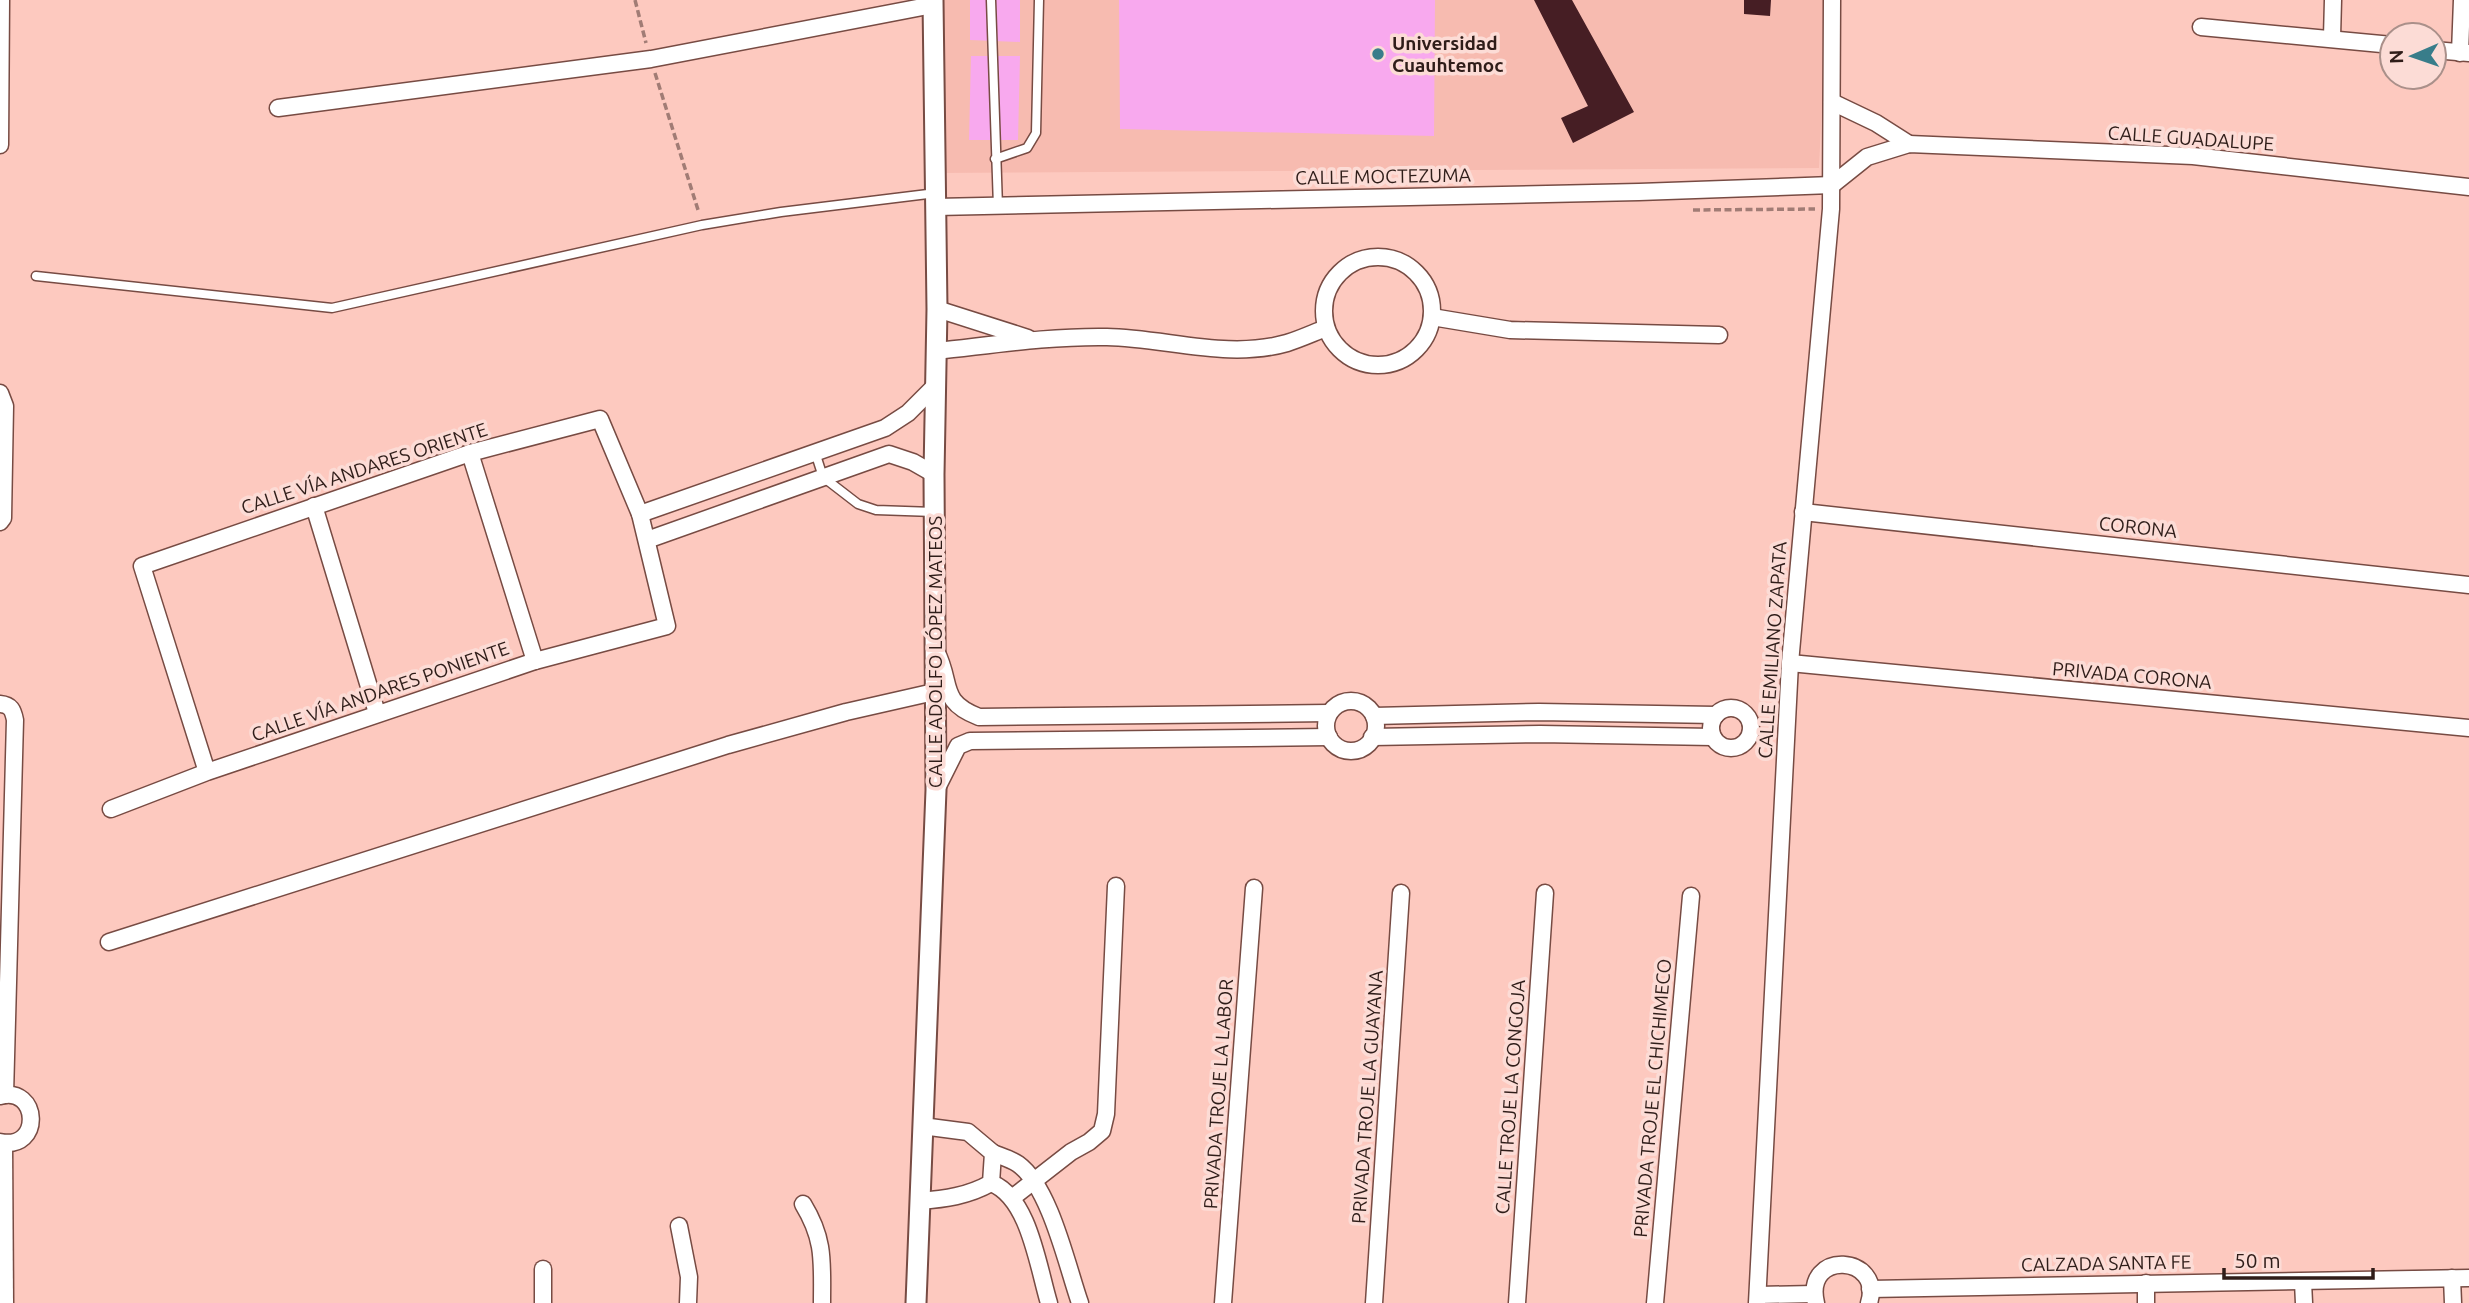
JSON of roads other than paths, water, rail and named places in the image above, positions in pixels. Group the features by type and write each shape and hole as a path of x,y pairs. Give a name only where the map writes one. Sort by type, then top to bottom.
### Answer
{"street":[{"path":"0,145 1,0"},
{"name":"CALLE EMILIANO ZAPATA","path":"1757,1299 1790,663 1832,185 1832,0"},
{"path":"2332,37 2333,0"},
{"path":"2462,0 2465,53"},
{"path":"278,108 651,59 933,2"},
{"name":"CALLE ADOLFO LÓPEZ MATEOS","path":"916,1303 936,790 934,386 937,309 933,2"},
{"path":"2201,27 2378,43"},
{"path":"1832,102 1876,122 1909,144"},
{"name":"CALLE GUADALUPE","path":"1832,185 1867,157 1909,144 2193,156 2469,187"},
{"name":"CALLE MOCTEZUMA","path":"936,200 998,207 1832,185"},
{"path":"1380,256 1397,260 1412,268 1424,282 1431,299 1432,317 1427,335 1416,350 1401,360 1383,365 1365,364 1348,357 1335,344 1326,328 1326,293 1335,278 1347,266 1363,258 1380,256"},
{"path":"937,309 1038,341"},
{"path":"1432,317 1510,330 1718,334"},
{"path":"937,351 1090,337 1130,337 1238,349 1285,344 1326,328"},
{"path":"934,386 908,413 885,428 640,514 647,540 888,454 914,462 934,474"},
{"path":"0,393 5,406 3,518 0,522"},
{"name":"CALLE VÍA ANDARES ORIENTE","path":"207,772 142,566 470,453 600,419 640,514"},
{"path":"470,453 535,661"},
{"path":"314,506 377,713"},
{"name":"CORONA","path":"1803,512 2469,585"},
{"name":"CALLE VÍA ANDARES PONIENTE","path":"111,809 207,772 377,713 535,661 667,626 647,540"},
{"path":"935,649 945,669 948,692 960,709 979,717 1329,713"},
{"name":"PRIVADA CORONA","path":"1790,663 2469,728"},
{"path":"109,942 728,745 846,712 934,692"},
{"path":"1349,701 1364,704 1374,716 1376,727 1372,737 1362,748 1347,750 1329,737 1329,713 1341,703 1349,701"},
{"path":"0,704 13,710 15,720 2,1095 23,1100 32,1119 24,1137 15,1142 2,1142 5,1303"},
{"path":"1374,716 1539,712 1716,715 1728,708 1735,708 1747,714 1752,727 1748,740 1736,748 1722,746 1713,737 1711,725 1716,715"},
{"path":"1539,712 1540,734"},
{"path":"1167,715 1167,739"},
{"path":"1372,737 1540,734 1713,737"},
{"path":"936,790 958,746 970,741 1329,737"},
{"path":"1012,1198 1032,1180 1102,1131 1106,1114 1116,886"},
{"name":"PRIVADA TROJE LA LABOR","path":"1223,1303 1254,888"},
{"name":"PRIVADA TROJE LA GUAYANA","path":"1374,1303 1401,893"},
{"name":"CALLE TROJE LA CONGOJA","path":"1517,1303 1545,893"},
{"name":"PRIVADA TROJE EL CHICHIMECO","path":"1655,1303 1691,896"},
{"path":"922,1126 968,1132 993,1153 1018,1164 1032,1180 1052,1217 1080,1303"},
{"path":"991,1183 993,1153"},
{"path":"919,1201 974,1193 991,1183"},
{"path":"991,1183 1002,1187 1012,1198 1027,1228 1049,1303"},
{"path":"803,1204 815,1224 823,1255 822,1303"},
{"path":"679,1226 689,1277 688,1303"},
{"path":"1757,1299 1815,1298 1815,1284 1819,1275 1835,1265 1854,1266 1868,1280 1869,1296"},
{"path":"542,1303 543,1269"},
{"path":"2452,1278 2453,1303"},
{"name":"CALZADA SANTA FE","path":"1869,1296 1992,1286 2469,1278"},
{"path":"2303,1282 2304,1303"},
{"path":"2146,1283 2146,1303"},
{"path":"1992,1286 1992,1303"}],"lane":[{"path":"992,0 998,207"},
{"path":"995,159 1027,148 1036,133 1039,0"},
{"path":"36,276 332,308 702,225 781,212 936,200"},
{"path":"815,451 823,477 858,504 876,510 934,512"}],"place":[{"name":"Universidad Cuauhtemoc","path":"1378,54"}]}
